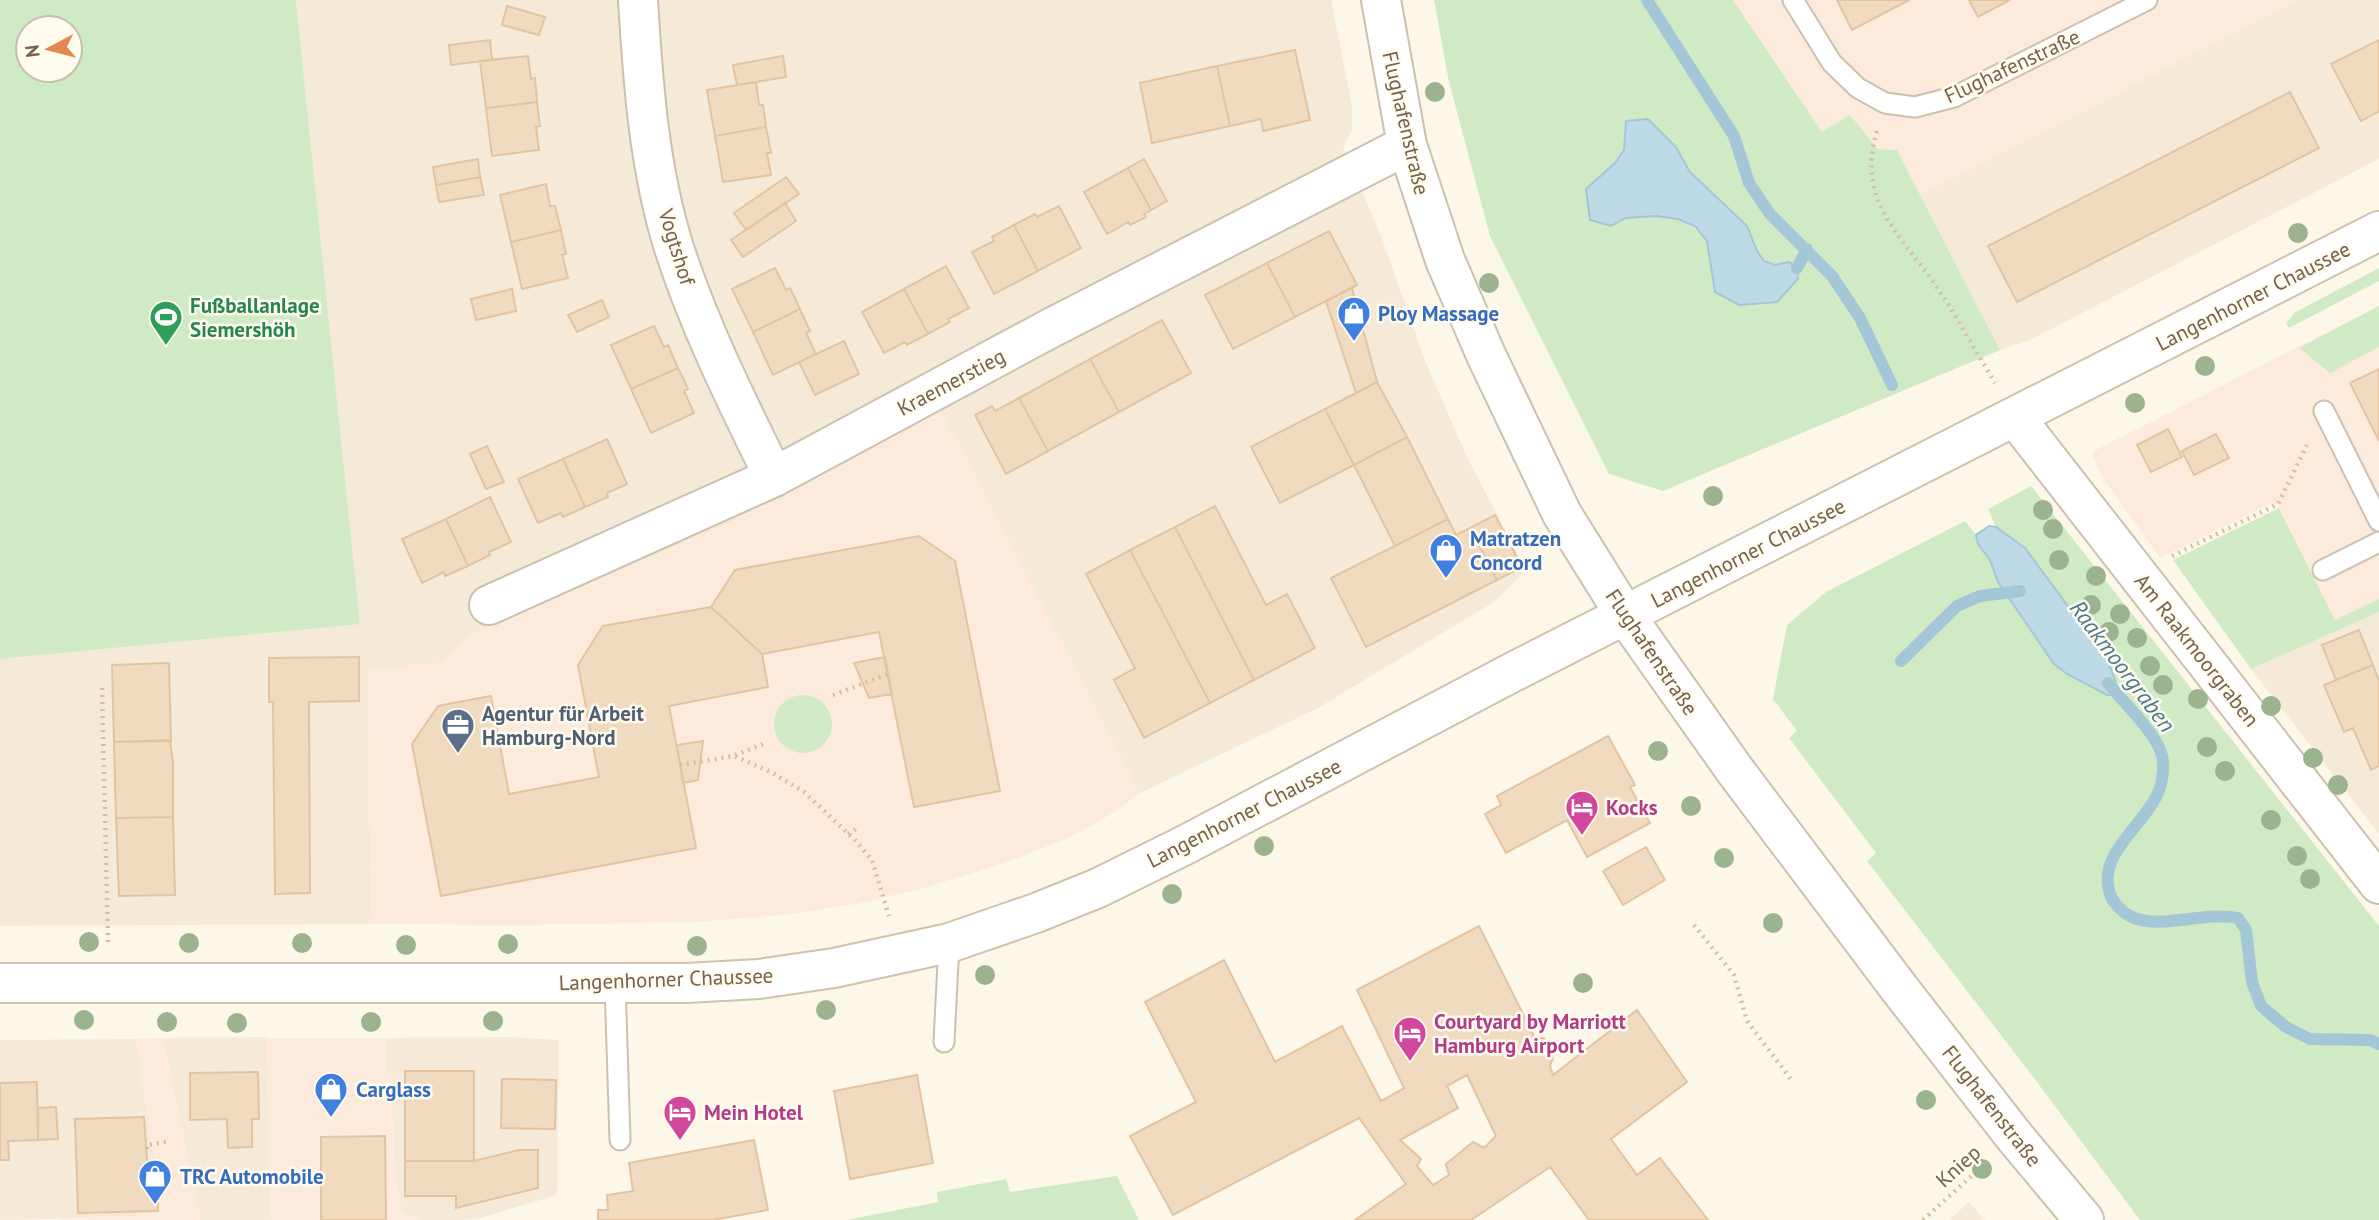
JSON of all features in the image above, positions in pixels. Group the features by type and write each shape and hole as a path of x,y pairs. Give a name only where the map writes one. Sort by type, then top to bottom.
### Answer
{"street":[{"name":"Vogtshof","path":"638,0 646,107 659,183 674,246 712,351 774,477"},
{"name":"Flughafenstraße","path":"1381,0 1407,145 1445,260 1486,355 1562,514 1625,615 1734,769 1899,988 2014,1136 2084,1220"},
{"name":"Kraemerstieg","path":"489,606 774,477 1049,329 1407,145"},
{"name":"Langenhorner Chaussee","path":"0,983 686,983 759,979 834,968 949,943 1098,888 1196,840 1625,615 2379,231"},
{"name":"Am Raakmoorgraben","path":"2015,417 2379,884"}],"lane":[{"name":"Flughafenstraße","path":"1793,0 1832,63 1858,88 1885,103 1915,107 1954,97 2147,0"},
{"path":"2324,411 2379,521"},
{"path":"2323,570 2379,542"},
{"path":"944,1042 949,943"},
{"path":"615,983 620,1140"}],"path":[{"path":"1885,103 1871,151 1871,174 1877,199 1892,227 1935,284 2015,417"},
{"path":"2137,573 2278,504 2324,411"},
{"path":"833,695 888,674"},
{"path":"102,688 109,983"},
{"path":"680,765 734,755 766,743"},
{"path":"734,755 771,772 804,792 848,834 872,860 886,908"},
{"path":"848,834 858,828"},
{"path":"1694,925 1734,975 1747,1021 1793,1082"},
{"name":"Kniep","path":"1923,1220 2014,1136"},
{"path":"147,1149 147,1145 166,1142"}],"shaded area":[{"path":"296,0 1331,0 1352,106 1352,130 1343,148 1380,233 1426,363 1467,457 1526,570 1494,602 1318,708 1140,793 940,409 723,526 473,634 439,663 368,670 371,924 0,926 0,659 360,623"},
{"path":"1733,0 2298,0 1920,195 1897,150 1878,149 1850,116 1822,132"},
{"path":"2298,0 2379,0 2379,159 2030,340 2000,350 1920,195"},
{"path":"2379,306 2379,599 2335,620 2278,504 2269,504 2160,558 2100,474 2092,452"},
{"path":"940,408 1140,793 1113,813 1070,837 1007,862 924,888 856,904 783,915 695,922 371,924 368,670 439,663 473,634 723,526"},
{"path":"2379,612 2379,834 2251,669"},
{"path":"266,1037 271,1220 200,1220 163,1038"},
{"path":"510,1037 559,1040 557,1195 480,1218 464,1220 419,1220 402,1213 394,1164 392,1074 386,1075 386,1038"},
{"path":"163,1038 200,1220 57,1220 137,1216 136,1174 156,1172 136,1039"},
{"name":"Carglass","path":"266,1038 386,1038 386,1074 393,1074 394,1164 402,1213 419,1220 271,1220"},
{"path":"136,1039 157,1173 136,1174 138,1217 0,1220 0,1040"},
{"path":"1969,1202 1985,1220 1949,1220"}],"green space":[{"name":"Fußballanlage Siemershöh","path":"0,0 296,0 360,624 0,659"},
{"path":"1434,0 1733,0 1822,132 1850,115 1878,149 1897,150 2000,350 1663,491 1609,474 1490,236 1449,82","holes":["1626,121 1676,147 1690,172 1747,226 1764,261 1775,265 1789,262 1739,305 1715,292 1707,241 1695,226 1678,219 1656,216 1625,218 1611,226 1586,189 1615,163 1624,150"]},
{"path":"2379,268 2379,281 2289,328 2286,323 2294,313"},
{"path":"2379,306 2379,347 2330,373 2299,348"},
{"path":"2031,486 2379,926 2379,1220 2140,1220 1867,861 1876,853 1789,738 1797,731 1773,699 1787,625 1826,592 1965,521 1990,560 1998,582 2054,664 2107,695 2025,548 1996,527 1988,509"},
{"path":"2279,508 2335,620 2379,599 2379,612 2251,669 2173,560"},
{"path":"803,695 824,703 832,724 824,745 803,753 782,745 774,724 782,703"},
{"path":"1117,1176 1139,1220 847,1220 938,1202 937,1192 1006,1179 1010,1192"}],"water":[{"path":"1648,119 1676,147 1690,172 1747,226 1764,261 1775,265 1789,262 1797,268 1798,279 1777,302 1739,305 1715,292 1707,241 1695,226 1678,219 1656,216 1625,218 1611,226 1590,220 1586,189 1615,163 1624,150 1626,121"},
{"path":"1989,526 1996,527 2025,548 2107,659 2117,695 2107,695 2054,664 1998,582 1990,560 1978,544 1976,535"}],"building":[{"path":"1837,0 1909,0 1852,30"},
{"path":"1969,0 2010,0 1978,17"},
{"path":"507,6 545,17 539,35 502,25"},
{"path":"490,40 492,60 451,65 449,45"},
{"path":"2379,40 2379,111 2361,121 2331,64"},
{"path":"1295,50 1310,120 1263,131 1261,119 1230,126 1217,66"},
{"path":"528,56 531,79 535,78 537,102 486,108 480,61"},
{"path":"783,56 786,77 737,85 733,65"},
{"path":"1217,66 1230,126 1152,143 1140,83"},
{"path":"756,82 766,127 715,136 707,90"},
{"path":"2290,92 2319,148 2017,302 1988,246"},
{"path":"537,102 539,150 492,156 486,108"},
{"path":"766,127 771,153 767,153 771,175 723,182 715,136"},
{"path":"478,159 480,177 436,185 433,167"},
{"path":"1144,159 1167,201 1151,210 1128,168"},
{"path":"1128,168 1151,210 1144,214 1146,217 1130,225 1128,222 1107,234 1084,192"},
{"path":"480,177 484,195 439,202 436,185"},
{"path":"786,177 799,194 746,230 734,213"},
{"path":"546,184 550,206 555,206 561,230 511,242 500,195"},
{"path":"785,203 796,221 743,257 731,240"},
{"path":"1059,206 1081,248 1038,271 1014,225"},
{"path":"1014,225 1038,271 994,294 972,252 994,241 992,237"},
{"path":"561,230 566,254 562,255 568,278 522,289 511,242"},
{"path":"1329,231 1357,285 1295,317 1267,263"},
{"path":"1267,263 1295,317 1233,349 1205,295"},
{"path":"946,266 969,308 928,334 904,289"},
{"path":"775,268 786,290 790,288 800,309 753,332 732,289"},
{"path":"1352,288 1377,382 1356,393 1326,301"},
{"path":"512,289 516,311 476,320 471,299"},
{"path":"904,289 928,334 884,353 862,312"},
{"path":"602,300 609,317 577,332 568,315"},
{"path":"800,309 810,331 806,333 816,354 773,375 753,332"},
{"path":"1162,320 1191,373 1119,412 1090,359"},
{"path":"654,326 664,347 668,345 678,368 631,389 611,345"},
{"path":"844,341 859,374 815,395 799,362"},
{"path":"1090,359 1119,412 1048,451 1019,398"},
{"path":"678,368 688,389 684,391 694,413 651,433 631,389"},
{"path":"2379,369 2379,441 2350,383"},
{"path":"1377,382 1407,437 1354,465 1325,409"},
{"path":"1019,398 1048,451 1006,474 975,415 992,406 995,411"},
{"path":"1325,409 1354,465 1280,503 1251,447"},
{"path":"2168,429 2182,457 2151,472 2137,445"},
{"path":"2216,434 2229,458 2194,475 2182,451"},
{"path":"1407,437 1448,519 1395,546 1354,465"},
{"path":"607,439 627,484 607,493 608,497 585,507 563,459"},
{"path":"487,446 504,482 486,489 470,454"},
{"path":"563,459 585,507 563,517 561,513 538,523 518,479"},
{"path":"490,497 511,542 468,566 446,519"},
{"path":"1215,506 1266,605 1287,594 1315,648 1254,680 1175,527"},
{"path":"1495,515 1522,567 1497,580 1470,528"},
{"path":"446,519 468,566 445,576 444,572 422,583 402,539"},
{"path":"1448,519 1456,535 1470,528 1497,580 1366,647 1331,578"},
{"path":"1175,527 1254,680 1210,703 1130,550"},
{"path":"919,536 955,561 1000,791 914,807 879,632 762,654 711,607 735,570"},
{"path":"1130,550 1210,703 1144,738 1114,680 1135,668 1086,574"},
{"name":"Agentur für Arbeit Hamburg-Nord","path":"711,607 762,654 768,687 669,706 696,848 441,896 412,744 438,706 491,696 509,794 599,777 578,665 603,626"},
{"path":"2359,630 2373,665 2336,680 2322,645"},
{"path":"359,657 359,701 309,702 310,893 275,894 273,702 269,702 269,658"},
{"path":"885,657 892,694 869,698 854,663"},
{"path":"169,663 171,741 114,742 112,665"},
{"path":"2373,665 2379,681 2379,766 2371,770 2353,728 2344,732 2324,685"},
{"path":"1608,736 1635,785 1630,787 1650,823 1587,857 1567,820 1506,853 1485,814 1501,805 1497,796"},
{"path":"170,740 173,763 173,817 116,818 114,742"},
{"path":"703,741 698,780 683,783 677,745"},
{"path":"173,817 175,895 119,896 116,818"},
{"path":"1646,847 1665,880 1623,905 1603,871"},
{"path":"1479,926 1535,1038 1544,1038 1553,1058 1550,1066 1553,1075 1637,1010 1687,1082 1611,1139 1637,1175 1660,1158 1708,1220 1589,1220 1550,1167 1471,1220 1355,1220 1406,1184 1359,1118 1173,1215 1130,1136 1196,1102 1145,1002 1224,960 1275,1062 1342,1026 1381,1101 1404,1088 1357,990","holes":["1467,1075 1496,1136 1484,1148 1473,1142 1446,1164 1449,1175 1433,1185 1417,1166 1421,1159 1400,1140 1458,1108 1447,1086"]},
{"path":"405,1071 474,1071 474,1161 405,1161"},
{"path":"258,1072 259,1119 252,1119 252,1147 228,1148 227,1119 190,1120 190,1073"},
{"path":"917,1075 933,1163 850,1179 834,1091"},
{"path":"502,1079 556,1080 555,1129 501,1128"},
{"path":"37,1082 38,1140 8,1141 9,1160 0,1160 0,1083"},
{"path":"56,1107 58,1139 38,1140 38,1108"},
{"path":"144,1117 148,1173 157,1173 158,1211 78,1213 75,1119"},
{"path":"385,1136 386,1220 321,1220 321,1137"},
{"path":"754,1140 768,1210 713,1220 598,1220 598,1210 608,1210 607,1195 633,1191 629,1163"},
{"path":"519,1150 538,1150 538,1188 456,1208 456,1196 405,1196 405,1161 474,1161"}],"waterway":[{"name":"Raakmoorgraben","path":"1647,0 1734,136 1749,183 1770,214 1832,276 1860,318 1892,385"},
{"path":"1797,268 1807,249"},
{"path":"1901,661 1957,606 1980,596 2020,591"},
{"name":"Raakmoorgraben","path":"2108,683 2154,738 2162,756 2163,766 2156,797 2122,843 2109,867 2110,894 2116,904 2129,915 2155,922 2225,916 2238,918 2246,930 2252,982 2261,1006 2286,1027 2310,1039 2370,1040 2379,1044"}],"place":[{"name":"Ploy Massage","path":"1354,343"},
{"name":"Fußballanlage Siemershöh","path":"166,347"},
{"name":"Matratzen Concord","path":"1446,580"},
{"name":"Agentur für Arbeit Hamburg-Nord","path":"458,755"},
{"name":"Kocks","path":"1582,837"},
{"name":"Courtyard by Marriott Hamburg Airport","path":"1410,1063"},
{"name":"Carglass","path":"331,1119"},
{"name":"Mein Hotel","path":"680,1142"},
{"name":"TRC Automobile","path":"155,1206"}]}
